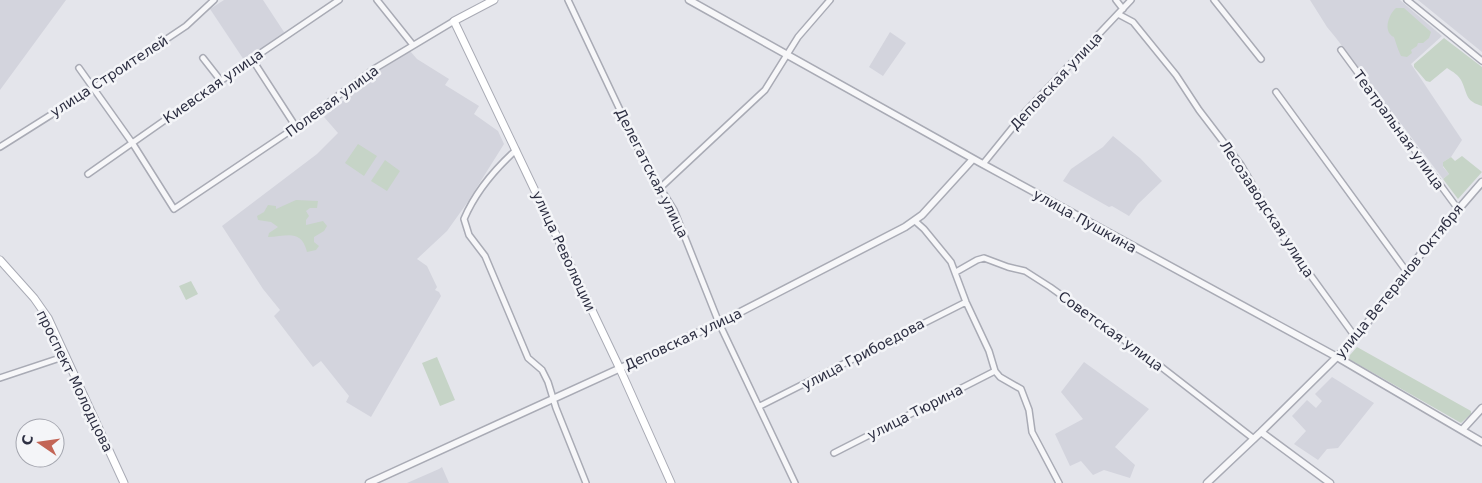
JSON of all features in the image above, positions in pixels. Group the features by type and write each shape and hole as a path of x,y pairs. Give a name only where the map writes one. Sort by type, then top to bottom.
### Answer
{"main road":[{"name":"Полевая улица","path":"454,21 494,0"},
{"name":"улица Революции","path":"454,21 620,369 671,483"},
{"name":"проспект Молодцова","path":"0,260 42,308 54,329 124,483"}],"street":[{"name":"улица Строителей","path":"0,147 92,89 186,26 213,0"},
{"name":"Киевская улица","path":"88,174 339,0"},
{"path":"377,0 413,45"},
{"name":"Делегатская улица","path":"568,0 646,165 668,198 678,219 719,323 795,483"},
{"name":"улица Пушкина","path":"688,0 973,159 1337,358 1482,442"},
{"path":"660,188 765,90 785,54 830,0"},
{"path":"1116,0 1123,9"},
{"name":"Деповская улица","path":"983,164 1026,111 1131,0"},
{"path":"1214,0 1261,59"},
{"path":"1407,0 1482,61"},
{"name":"Лесозаводская улица","path":"1118,14 1134,22 1176,75 1199,110 1241,165 1285,240 1310,277 1356,338"},
{"name":"Полевая улица","path":"132,144 174,209 296,127 374,70 454,21"},
{"name":"Театральная улица","path":"1341,50 1458,209"},
{"path":"203,58 221,81"},
{"path":"252,59 296,127"},
{"path":"79,68 132,144"},
{"path":"1276,92 1407,272"},
{"path":"516,150 494,171 469,207 464,219 470,235 485,256 528,358 542,370 586,483"},
{"name":"Деповская улица","path":"368,483 719,323 915,221 973,159"},
{"name":"улица Ветеранов Октября","path":"1211,482 1356,338 1407,272 1482,182"},
{"path":"915,221 946,256 956,272 966,302 989,351 995,371 1000,377 1021,389 1029,410 1032,432 1059,483"},
{"name":"Советская улица","path":"956,272 984,258 1030,274 1139,351 1254,439"},
{"name":"улица Грибоедова","path":"760,406 966,302"},
{"path":"0,378 66,356"},
{"name":"улица Тюрина","path":"834,453 995,371"},
{"path":"1462,430 1482,408"},
{"path":"1261,432 1330,483"}],"shaded area":[{"path":"0,0 66,0 0,90"},
{"path":"224,0 263,0 286,35 246,63 210,9"},
{"path":"1310,0 1400,0 1442,36 1411,64 1462,140 1451,157 1443,162 1443,167 1449,174 1443,179 1327,27"},
{"path":"1418,0 1482,0 1482,52"},
{"path":"890,32 906,43 883,76 869,67"},
{"path":"410,51 417,59 449,79 445,85 479,106 474,114 498,131 504,144 447,231 417,259 427,266 437,287 435,290 441,296 371,417 346,402 349,396 321,361 313,367 274,316 280,310 263,289 222,226 317,154 338,133 324,117 375,73"},
{"path":"1113,136 1140,158 1162,181 1138,204 1129,216 1063,181 1071,169 1103,147"},
{"path":"1084,362 1149,409 1115,447 1135,465 1130,478 1104,470 1093,475 1081,461 1070,466 1055,434 1083,419 1061,392"},
{"path":"1332,377 1374,403 1338,448 1327,449 1318,460 1294,444 1306,431 1292,416 1307,400 1316,408 1322,401 1315,394"},
{"path":"442,467 449,483 407,483 439,469"}],"green space":[{"path":"1396,8 1404,8 1431,32 1429,38 1423,43 1418,43 1407,57 1401,56 1394,37 1388,31 1388,20"},
{"path":"1444,38 1482,67 1482,106 1470,100 1459,77 1447,68 1430,82 1426,81 1414,67 1414,64"},
{"path":"358,144 377,156 364,176 345,163"},
{"path":"1462,156 1482,172 1458,199 1443,179 1449,174 1443,166 1443,162 1451,157 1455,161"},
{"path":"385,160 400,171 387,191 371,181"},
{"path":"296,200 318,201 317,208 310,208 306,211 309,216 306,220 306,225 323,221 327,226 324,231 314,237 314,242 319,246 316,250 307,252 301,240 292,235 268,237 269,233 278,227 271,222 258,220 257,216 264,212 268,205 276,206 276,209"},
{"path":"191,281 198,294 186,300 179,286"},
{"path":"1357,347 1471,411 1471,414 1461,423 1349,359"},
{"path":"437,357 455,400 440,406 422,363"}]}
